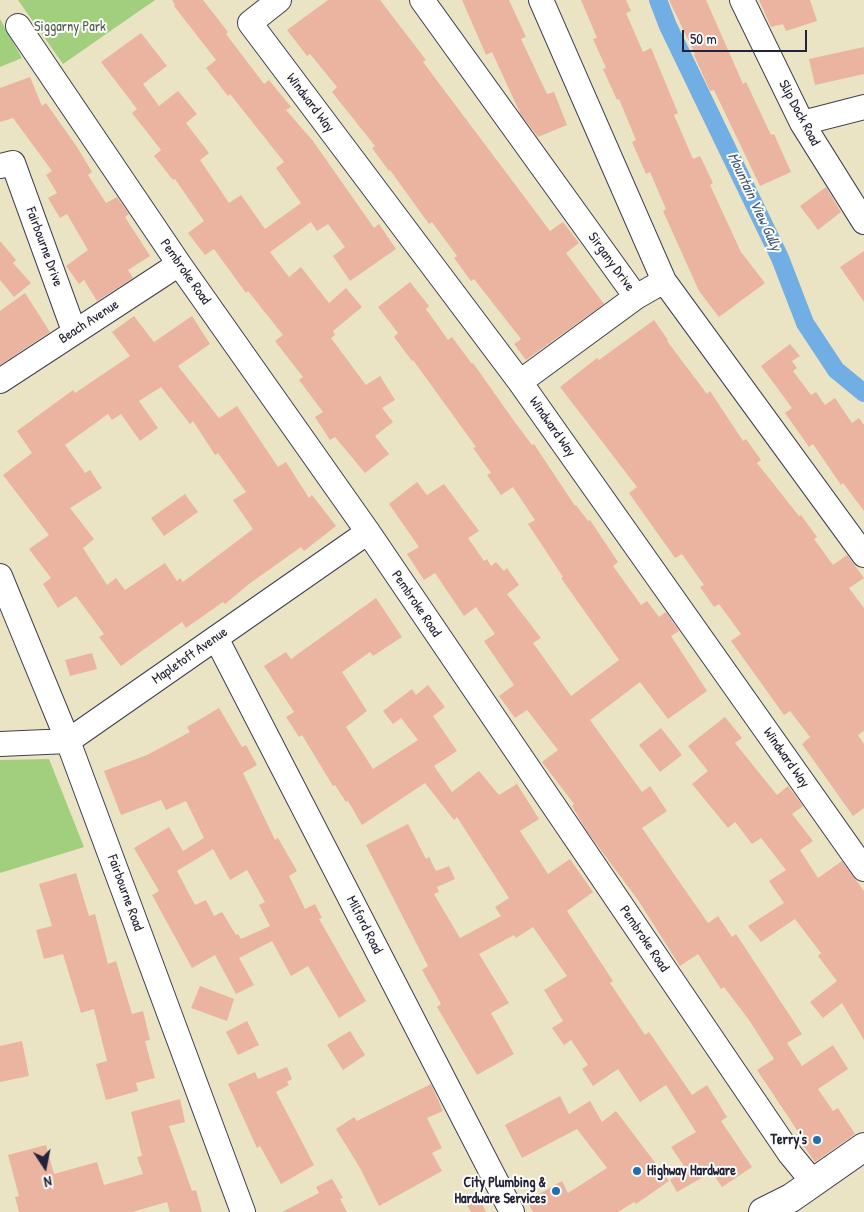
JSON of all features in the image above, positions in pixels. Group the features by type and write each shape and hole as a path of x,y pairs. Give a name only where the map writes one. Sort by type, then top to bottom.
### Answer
{"main road":[{"path":"764,1212 795,1205 813,1182 864,1146"}],"street":[{"name":"Windward Way","path":"279,0 250,23 520,382 864,869"},
{"name":"Sirgany Drive","path":"422,0 636,296 664,281"},
{"path":"541,0 664,281 864,555"},
{"name":"Slip Dock Road","path":"742,0 802,123 864,222"},
{"name":"Pembroke Road","path":"18,26 178,264 368,532 785,1146 813,1182"},
{"path":"802,123 864,107"},
{"name":"Fairbourne Drive","path":"7,165 74,331"},
{"name":"Beach Avenue","path":"0,381 178,264"},
{"path":"520,382 636,296"},
{"name":"Mapletoft Avenue","path":"68,741 368,532"},
{"name":"Fairbourne Road","path":"0,576 68,741 243,1212"},
{"name":"Milford Road","path":"216,638 512,1212"},
{"path":"0,744 68,741"}],"green space":[{"name":"Siggarny Park","path":"18,0 155,0 63,64"},
{"path":"0,19 22,58 0,67"},
{"path":"49,759 84,847 0,873 0,760"}],"building":[{"path":"172,0 203,0 264,84 269,80 291,107 286,110 313,141 374,228 379,224 396,249 350,281 333,256 345,247 328,224 317,231 311,222 270,252 289,277 301,267 329,303 346,288 362,307 333,331 335,335 331,338 366,385 380,376 395,400 382,408 393,422 375,436 389,454 365,473 335,437 330,440 315,417 323,412 299,380 303,377 275,341 283,335 248,291 246,293 214,249 205,255 188,233 204,221 175,179 173,180 154,156 161,150 132,113 137,109 101,62 141,33 167,66 143,84 159,106 178,91 197,114 186,123 209,153 200,160 229,203 241,195 265,229 301,203 276,168 284,162 230,94 228,96 206,68 216,60 174,6"},
{"path":"328,0 380,0 426,60 423,62 550,231 563,222 579,243 566,253 604,304 526,360 514,344 521,339 474,279 471,281 454,258 457,256 432,222 429,224 372,148 375,146 332,92 337,87 310,54 307,56 287,30"},
{"path":"462,0 509,0 526,37 521,39 547,94 554,92 567,125 538,137 521,115 492,52 486,55"},
{"path":"581,0 626,0 631,11 626,13 643,52 651,48 678,113 674,115 693,159 700,156 713,183 710,185 741,252 765,283 719,317 699,291 663,211 666,209 650,172 646,174 632,142 636,140 619,99 617,100 603,69 606,68 593,39 597,38"},
{"path":"669,0 706,0 743,84 746,82 771,135 774,134 791,172 760,186 714,90 710,91 695,54"},
{"path":"759,0 810,0 817,21 786,31 783,24 771,27"},
{"path":"864,47 864,74 815,85 809,59"},
{"path":"30,77 42,106 46,103 77,147 92,172 88,175 106,203 117,197 129,214 125,217 150,256 128,270 133,278 97,301 84,280 79,284 66,266 88,250 67,214 60,218 48,198 57,193 46,175 52,171 13,118 0,122 0,88"},
{"path":"826,187 841,212 818,230 800,206"},
{"path":"0,241 16,260 13,263 31,283 14,297 0,280"},
{"path":"864,251 864,302 840,267"},
{"path":"410,282 429,306 426,309 448,340 452,337 473,363 532,445 534,444 575,506 588,521 590,520 618,562 613,566 641,605 647,601 659,617 666,612 679,631 671,636 707,691 668,719 640,682 590,720 642,792 650,786 667,811 642,828 708,923 718,916 732,937 736,934 802,1034 787,1043 802,1066 833,1045 848,1069 818,1089 833,1111 838,1108 855,1134 815,1162 796,1135 799,1133 757,1070 774,1059 749,1020 724,987 721,989 698,954 680,966 638,900 586,830 572,806 574,804 542,762 558,750 527,710 515,718 499,696 514,685 484,641 495,634 476,607 464,616 435,573 424,580 407,554 419,547 389,504 417,482 427,495 444,484 479,531 468,538 484,561 487,559 491,566 496,562 504,571 507,568 519,585 507,594 541,638 533,643 571,696 619,660 561,578 563,577 528,524 535,520 513,487 501,495 487,475 491,473 473,448 476,447 394,337 398,333 378,307"},
{"path":"25,293 50,332 0,365 0,311"},
{"path":"134,316 154,342 192,316 210,344 178,366 219,418 237,406 278,467 286,462 309,498 312,495 336,526 304,551 301,547 249,584 225,604 223,602 186,628 182,622 121,666 99,637 104,634 76,596 58,608 43,584 51,578 29,549 49,535 3,475 32,453 17,431 73,390 75,393 130,356 112,332","holes":["161,387 190,424 193,421 215,455 218,453 246,492 233,500 253,529 183,582 180,578 177,581 165,563 125,590 116,578 107,585 83,548 94,539 70,508 102,488 90,470 85,473 65,445 108,414 112,420 121,414 140,441 158,428 139,401"]},
{"path":"654,320 667,341 707,394 710,391 743,441 746,439 761,460 757,463 799,516 801,515 817,537 814,539 833,565 847,555 864,578 849,588 864,608 864,731 858,735 864,744 864,808 853,816 802,744 810,737 790,711 784,715 731,641 741,634 719,604 714,607 700,587 704,585 682,554 675,558 629,493 637,487 560,387 597,358 599,360"},
{"path":"790,344 800,356 792,361 797,368 793,371 811,395 816,392 825,405 835,398 852,423 859,418 864,425 864,511 843,483 841,485 813,444 809,447 785,413 792,408 761,366"},
{"path":"185,494 198,512 164,536 151,518"},
{"path":"376,598 402,637 373,656 370,652 342,672 367,711 346,727 373,769 418,740 401,718 393,724 383,711 412,689 416,695 428,685 445,707 433,716 457,751 434,766 452,792 479,771 499,795 517,784 539,819 520,831 548,874 570,859 593,892 567,911 613,981 610,983 645,1035 649,1032 692,1095 707,1085 727,1117 721,1121 752,1167 722,1187 712,1172 677,1192 670,1180 686,1169 671,1147 696,1132 666,1085 640,1102 618,1069 593,1086 582,1069 588,1065 571,1040 564,1045 552,1028 563,1021 544,990 567,976 533,927 516,938 514,935 479,954 509,1003 491,1013 514,1054 477,1075 437,1007 441,1004 422,970 428,966 366,845 408,824 426,859 429,857 436,871 449,866 455,879 437,887 439,892 434,894 460,938 501,916 495,907 509,898 457,817 454,820 425,783 362,825 348,801 346,802 335,785 333,786 302,735 299,737 286,717 294,712 264,666 286,652 291,659"},
{"path":"92,653 97,669 70,676 65,660"},
{"path":"219,708 242,747 246,745 257,765 243,773 275,840 278,838 297,871 289,876 305,909 315,904 322,918 319,919 366,1001 339,1018 308,966 291,976 272,941 239,958 254,985 236,994 215,955 192,968 152,895 159,891 134,848 169,827 183,851 204,838 186,801 166,810 161,800 121,815 104,771 147,755 190,732 187,727","holes":["213,849 230,880 247,870 265,902 259,905 270,926 241,939 238,934 236,935 222,912 214,916 206,900 195,905 177,871"]},
{"path":"725,717 742,738 735,743 777,795 788,786 803,806 792,814 813,841 800,850 818,878 842,861 864,891 864,1040 842,1003 823,1018 810,1002 837,981 818,956 821,953 795,919 761,942 748,926 784,903 769,881 786,870 761,838 752,844 735,822 728,828 692,784 708,771 688,746"},
{"path":"661,728 682,755 660,772 639,745"},
{"path":"76,873 89,916 95,914 108,964 116,961 132,1014 143,1011 150,1040 145,1041 155,1078 136,1083 138,1091 106,1100 96,1064 107,1061 94,1009 81,1013 63,954 44,959 36,930 52,926 39,884"},
{"path":"200,986 234,999 227,1021 191,1008"},
{"path":"247,1021 259,1045 238,1055 226,1032"},
{"path":"350,1031 365,1055 343,1070 327,1045"},
{"path":"22,1041 29,1076 0,1082 0,1046"},
{"path":"287,1067 292,1079 287,1082 289,1085 276,1092 314,1165 281,1184 260,1146 257,1148 228,1084 255,1072 258,1079"},
{"path":"431,1084 443,1111 427,1118 442,1148 432,1153 442,1171 379,1206 360,1168 336,1129 354,1117 357,1121"},
{"path":"560,1096 569,1114 590,1101 602,1122 616,1111 669,1181 636,1204 634,1202 618,1212 533,1212 527,1201 562,1181 568,1193 607,1168 577,1129 522,1158 505,1125"},
{"path":"180,1099 185,1122 169,1126 192,1191 196,1190 202,1212 170,1212 167,1202 132,1212 19,1212 15,1197 19,1196 8,1155 46,1145 54,1174 97,1162 104,1185 143,1174 137,1157 142,1156 131,1112"},
{"path":"332,1179 343,1198 340,1199 347,1212 282,1212 319,1193 316,1187"},
{"path":"477,1194 486,1212 471,1212 465,1201"}],"waterway":[{"name":"Mountain View Gully","path":"658,0 668,26 780,258 805,323 836,370 864,393"}],"place":[{"name":"Terry's","path":"817,1140"},
{"name":"Highway Hardware","path":"637,1171"},
{"name":"City Plumbing & Hardware Services","path":"556,1191"}]}
